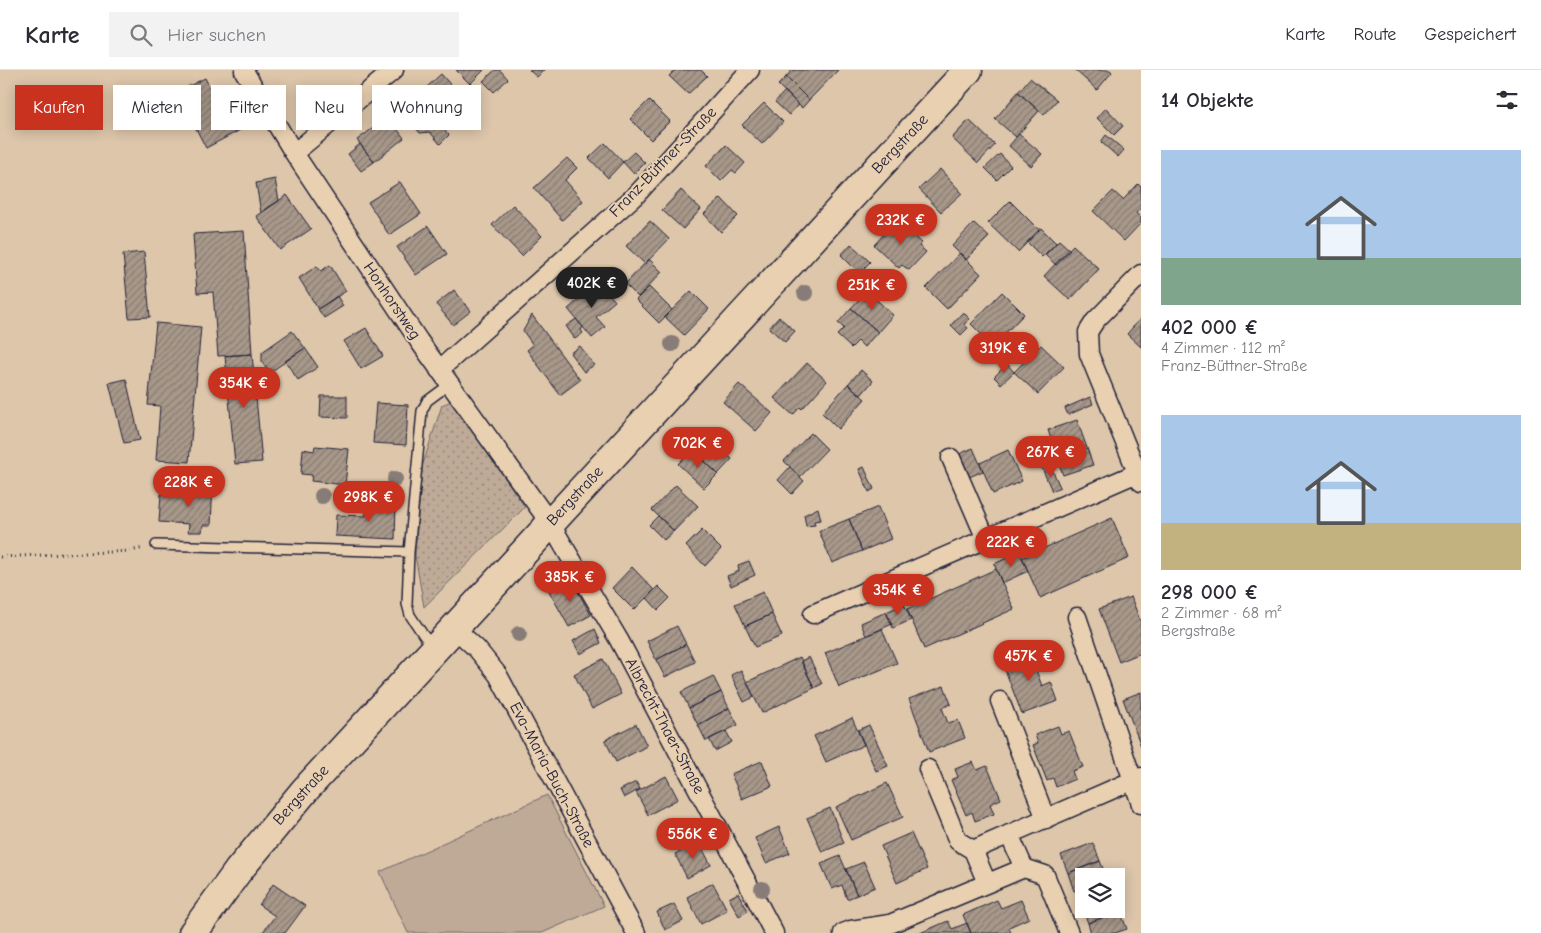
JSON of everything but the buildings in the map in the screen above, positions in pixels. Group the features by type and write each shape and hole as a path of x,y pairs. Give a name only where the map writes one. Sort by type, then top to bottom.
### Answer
{"main road":[{"name":"Bergstraße","path":"193,933 270,829 453,627 968,70"}],"street":[{"path":"294,153 394,70"},
{"name":"Franz-Büttner-Straße","path":"444,377 637,194 750,70"},
{"name":"Honhorstweg","path":"244,71 294,153 444,377 550,523"},
{"path":"813,614 986,539 1139,478 1090,354 1088,332 1095,321 1141,274"},
{"path":"950,458 986,539"},
{"name":"Albrecht-Thaer-Straße","path":"550,523 619,640 774,933"},
{"path":"1077,617 1137,778 1141,804"},
{"name":"Eva-Maria-Buch-Straße","path":"453,627 477,649 498,675 636,933"},
{"path":"1000,701 1046,819"},
{"path":"928,769 958,841 973,850 987,883"},
{"path":"973,850 1137,778"},
{"path":"1009,834 1024,868"},
{"path":"843,933 890,924 1024,868 1045,875 1069,933"}],"lane":[{"path":"435,647 424,636 410,615 407,604 408,552 422,411 427,400 444,377"},
{"path":"156,545 408,552"}],"path":[{"path":"0,557 130,551 156,545"}],"shaded area":[{"path":"451,401 525,507 424,607 415,555 422,467 442,405"},
{"path":"547,795 604,906 542,933 408,933 380,872"}]}
